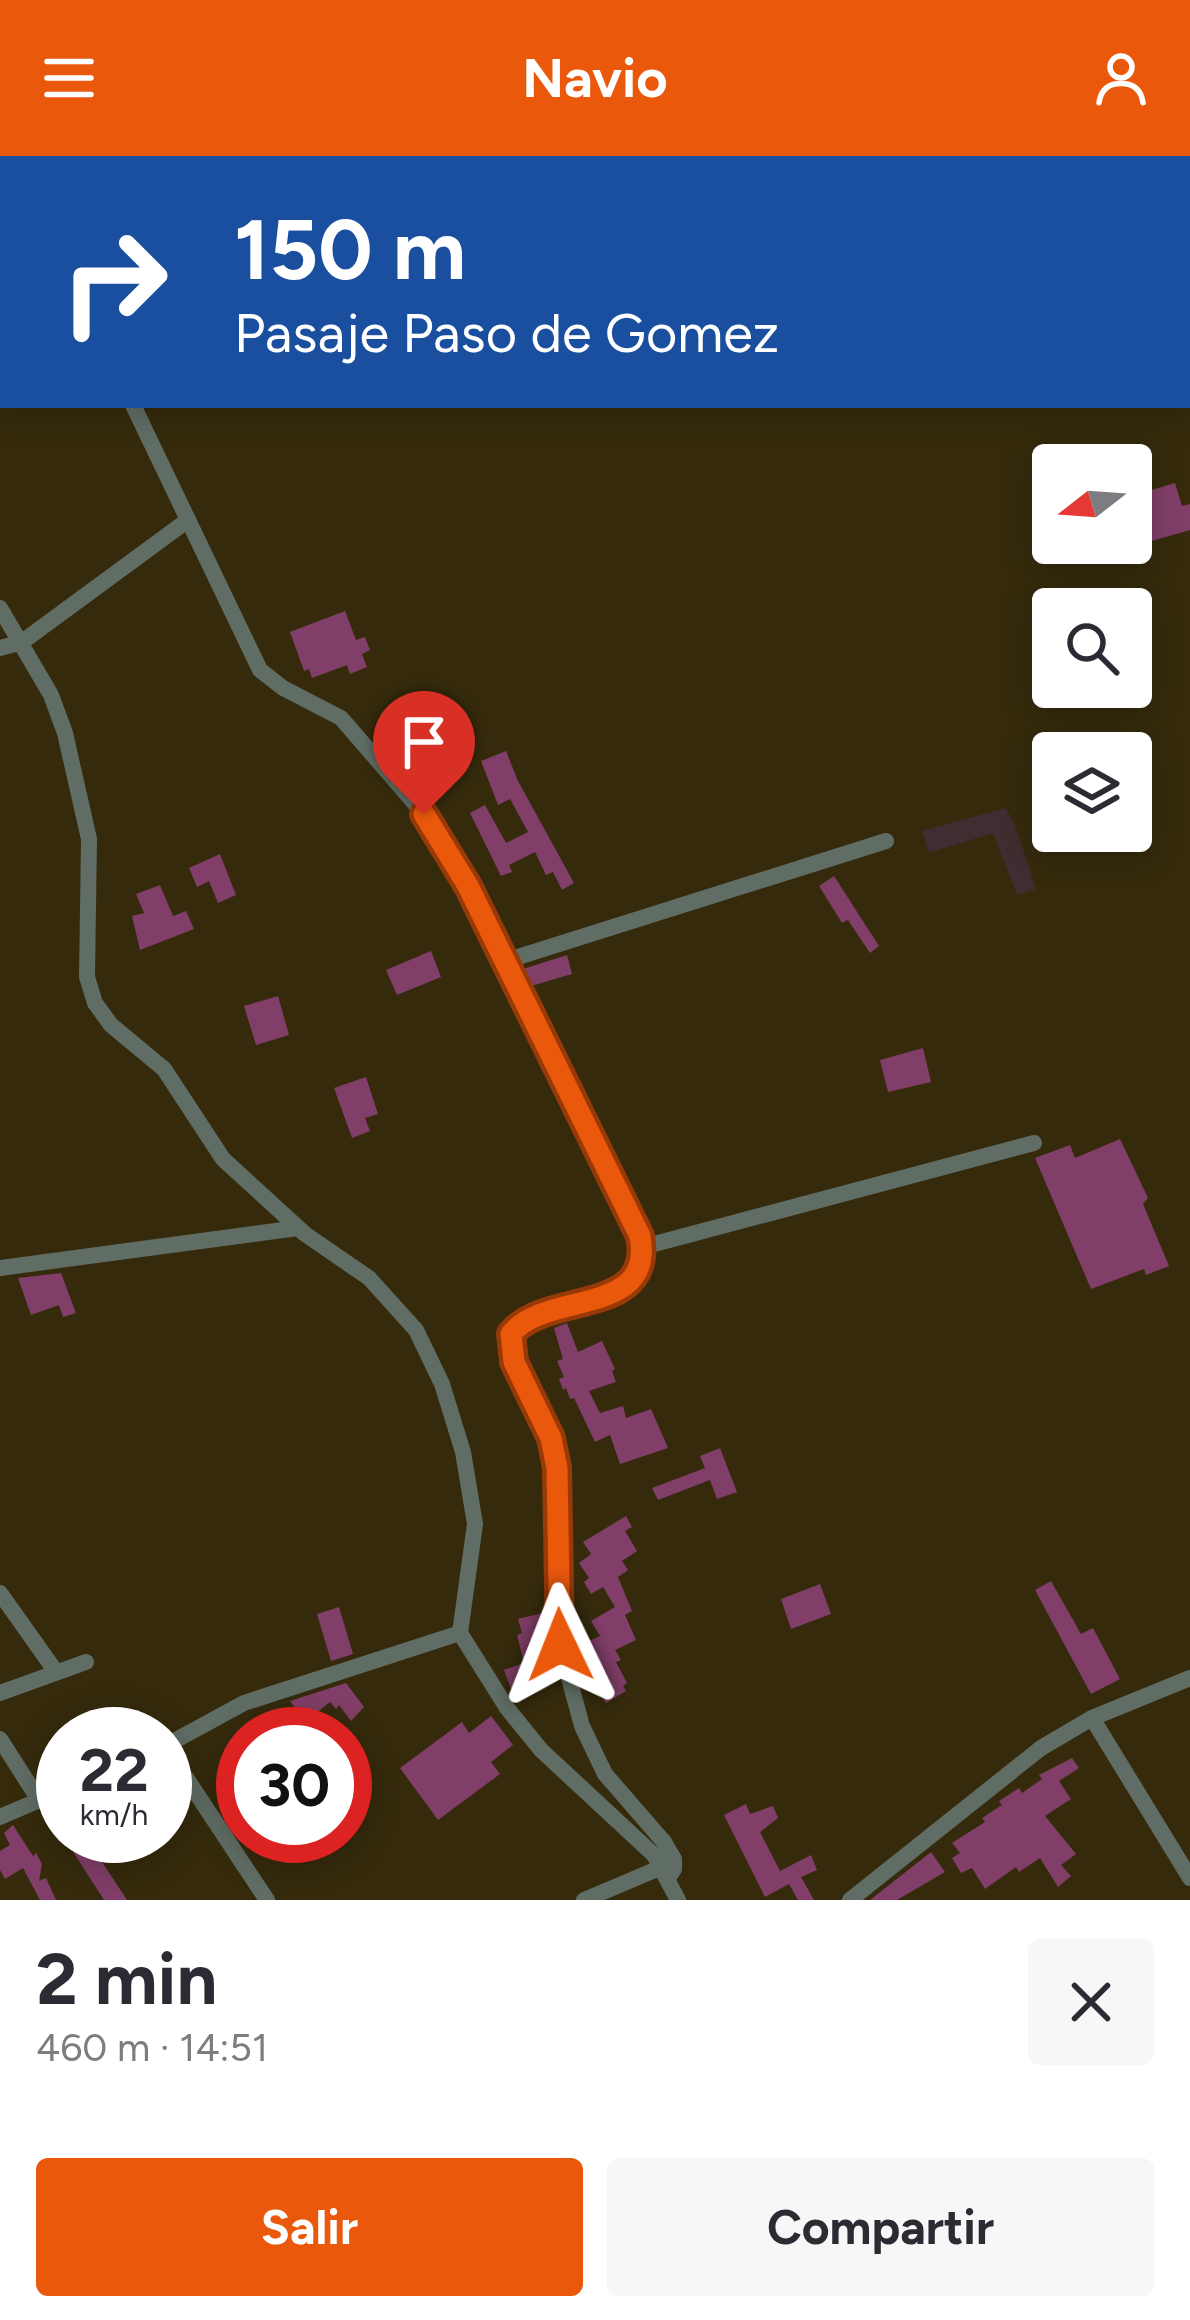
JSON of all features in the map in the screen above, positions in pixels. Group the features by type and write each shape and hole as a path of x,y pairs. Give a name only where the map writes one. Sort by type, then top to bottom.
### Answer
{"street":[{"path":"134,408 260,670 283,688 341,718 424,814 468,886 640,1236 643,1247 635,1274 622,1288 606,1297 544,1312 519,1323 511,1334 514,1362 551,1438 557,1468 560,1645 582,1726 605,1774 674,1859 674,1869 584,1900"},
{"path":"0,648 22,642 188,520"},
{"path":"0,608 51,695 65,733 89,839 87,977 95,1003 111,1025 164,1069 223,1159 298,1228 369,1278 416,1330 442,1384 463,1452 475,1524 460,1633 507,1708 541,1750 654,1856 679,1900"},
{"path":"505,961 886,841"},
{"path":"643,1247 1034,1143"},
{"path":"0,1268 298,1228"},
{"path":"0,1593 56,1672"},
{"path":"192,1731 244,1702 460,1633"},
{"path":"0,1693 86,1662"},
{"path":"850,1900 1041,1748 1093,1718 1190,1678"},
{"path":"1093,1718 1190,1878"},
{"path":"0,1739 36,1795"},
{"path":"192,1787 267,1900"},
{"path":"0,1817 36,1801"}],"shaded area":[{"path":"1005,808 1036,889 1017,895 993,833 929,853 922,831"}],"building":[{"path":"1175,483 1182,506 1190,504 1190,530 1152,541 1152,490"},
{"path":"345,611 356,640 365,637 370,650 362,654 367,667 350,674 347,665 312,678 309,669 304,671 290,632"},
{"path":"506,751 574,883 562,890 553,872 546,875 535,852 509,865 512,872 501,876 470,813 485,805 506,843 528,832 510,799 498,805 481,761"},
{"path":"220,854 236,895 218,903 209,881 197,887 189,868"},
{"path":"834,876 879,946 870,953 848,920 842,923 819,886"},
{"path":"160,885 173,916 186,911 194,929 140,950 132,916 144,913 136,894"},
{"path":"431,951 441,977 397,995 386,970"},
{"path":"567,955 572,974 531,986 523,969"},
{"path":"278,996 289,1035 256,1045 244,1006"},
{"path":"923,1048 931,1082 888,1092 880,1060"},
{"path":"366,1077 378,1114 365,1118 370,1131 352,1138 334,1088"},
{"path":"1120,1139 1148,1198 1143,1204 1169,1266 1146,1275 1144,1269 1091,1289 1035,1158 1070,1145 1075,1158"},
{"path":"61,1273 76,1313 63,1317 59,1305 31,1315 18,1278"},
{"path":"567,1323 578,1352 602,1341 615,1369 616,1382 589,1391 600,1413 623,1406 626,1418 651,1409 668,1448 620,1464 610,1435 595,1442 559,1379 564,1377 557,1361 563,1359 554,1328"},
{"path":"720,1448 737,1492 717,1499 710,1480 658,1500 652,1488 705,1468 700,1456"},
{"path":"626,1516 632,1527 625,1531 637,1551 622,1561 628,1570 618,1577 632,1611 625,1615 636,1640 615,1650 626,1691 606,1703 593,1669 600,1665 589,1641 600,1636 591,1621 615,1607 603,1587 591,1594 584,1582 589,1578 579,1563 591,1554 583,1542"},
{"path":"1051,1581 1081,1634 1093,1628 1120,1679 1091,1694 1035,1590"},
{"path":"820,1584 831,1614 791,1629 781,1599"},
{"path":"339,1607 353,1654 331,1661 317,1614"},
{"path":"547,1612 547,1641 535,1644 542,1667 536,1674 538,1687 513,1694 504,1670 524,1663 518,1619"},
{"path":"346,1683 364,1707 334,1707 330,1702 324,1707 294,1707 290,1701"},
{"path":"491,1716 513,1745 491,1762 500,1774 438,1820 400,1768 462,1722 469,1733"},
{"path":"1072,1758 1079,1768 1059,1781 1071,1799 1045,1816 1076,1854 1061,1865 1071,1876 1058,1887 1040,1858 1019,1872 1016,1867 985,1889 972,1868 961,1873 952,1858 960,1853 952,1843 985,1822 982,1818 1002,1805 999,1801 1019,1788 1022,1793 1042,1779 1039,1775"},
{"path":"746,1804 750,1814 773,1806 778,1818 760,1832 780,1871 811,1855 817,1870 801,1877 814,1900 798,1900 789,1884 765,1897 724,1815"},
{"path":"13,1825 33,1856 36,1853 36,1863 42,1864 39,1881 46,1878 56,1900 40,1900 23,1868 5,1879 0,1851 10,1845 4,1833"},
{"path":"931,1852 945,1872 897,1900 870,1900"},
{"path":"80,1863 103,1863 127,1900 104,1900"}],"route":[{"path":"424,814 468,886 643,1247 635,1274 622,1288 606,1297 544,1312 519,1323 511,1334 514,1362 551,1438 557,1468 560,1645"}]}
